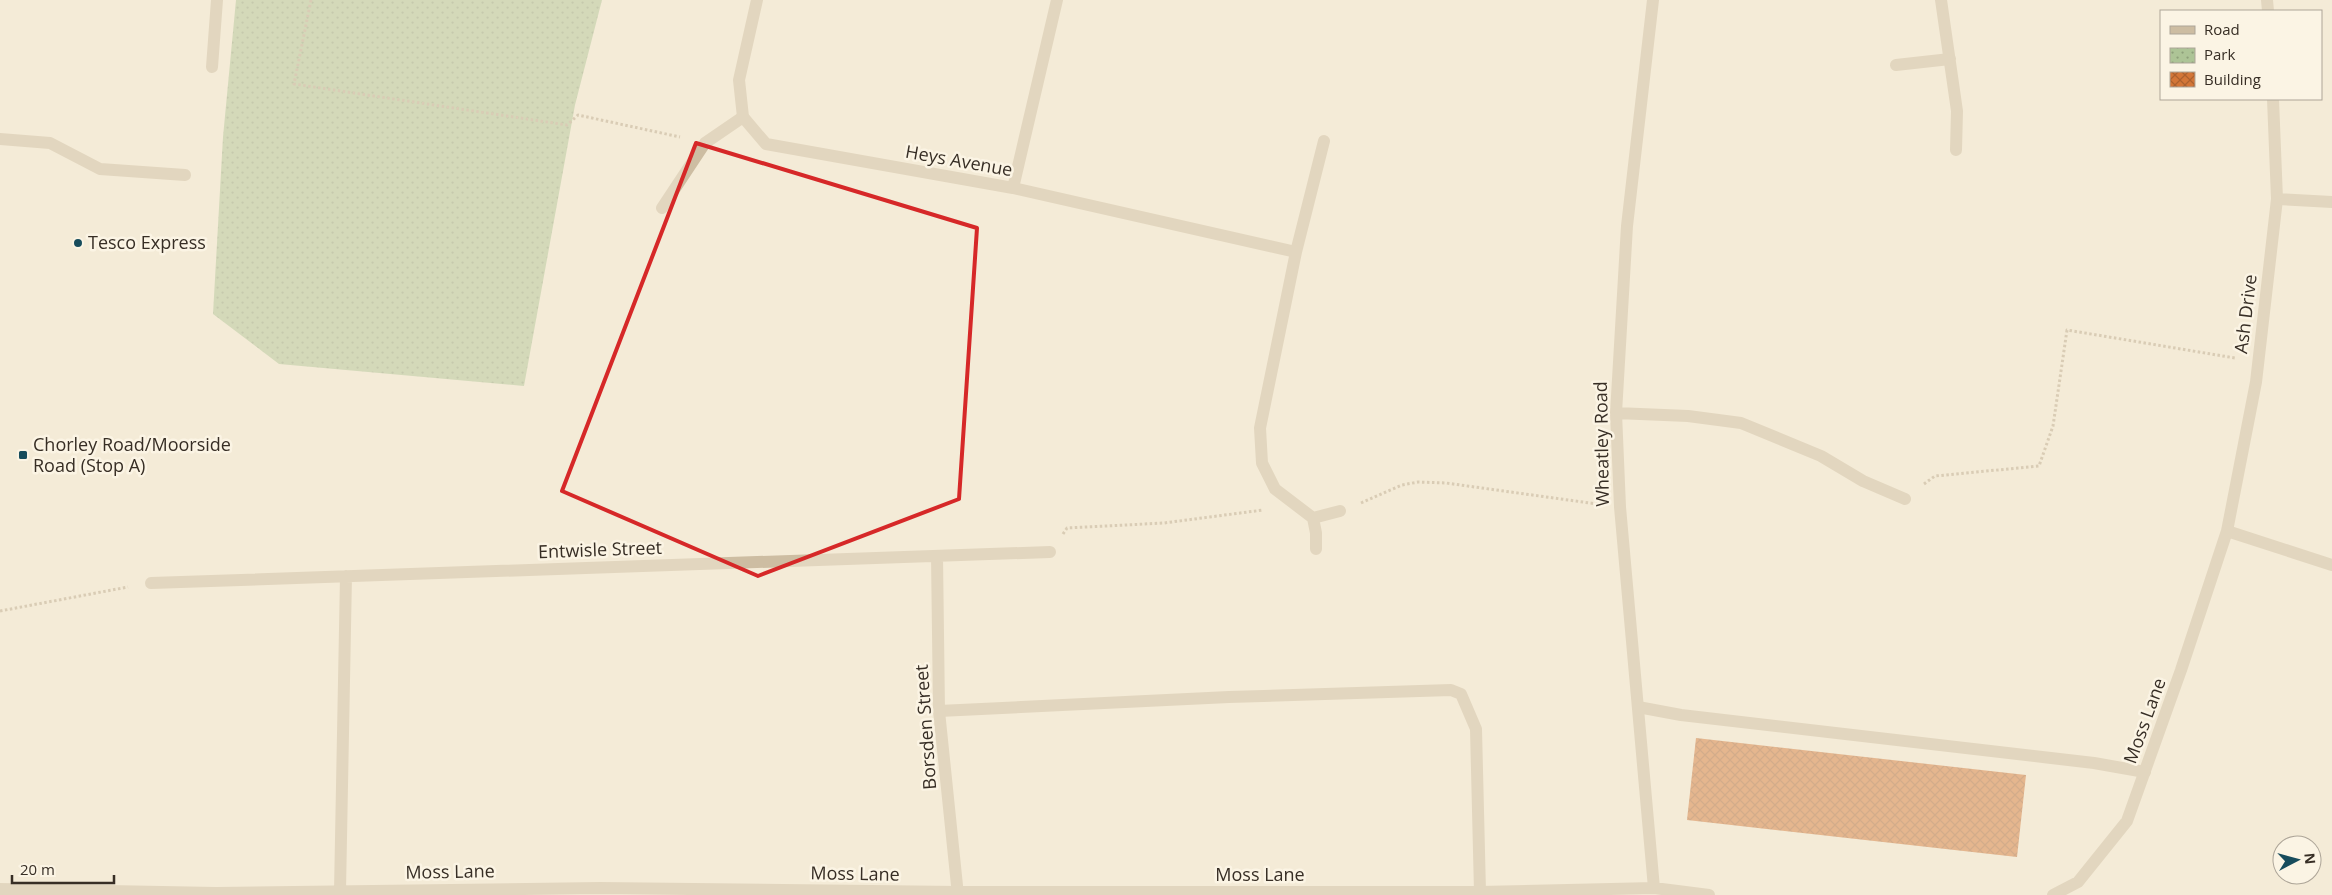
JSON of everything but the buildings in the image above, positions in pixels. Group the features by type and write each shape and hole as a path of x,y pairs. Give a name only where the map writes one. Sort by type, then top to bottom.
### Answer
{"street":[{"path":"212,66 217,0"},
{"path":"662,208 705,143 743,118 740,80 757,0"},
{"path":"1013,188 1057,0"},
{"name":"Wheatley Road","path":"1653,0 1627,226 1616,413 1620,508 1654,888"},
{"path":"1941,0 1957,111 1956,150"},
{"path":"1896,65 1950,59"},
{"name":"Ash Drive","path":"2227,531 2258,362 2277,199 2272,100"},
{"name":"Heys Avenue","path":"743,118 766,144 1013,188 1296,252"},
{"path":"0,139 50,143 100,169 185,175"},
{"path":"1316,549 1316,533 1313,518 1275,489 1262,463 1260,428 1296,252 1324,141"},
{"path":"2277,199 2332,202"},
{"path":"1616,413 1688,416 1741,423 1821,456 1863,481 1905,499"},
{"path":"1313,518 1340,511"},
{"path":"2227,531 2332,565"},
{"name":"Moss Lane","path":"2053,895 2078,882 2127,821 2181,670 2227,531"},
{"name":"Entwisle Street","path":"151,583 1050,552"},
{"name":"Borsden Street","path":"937,556 939,711 958,894"},
{"path":"340,891 346,576"},
{"path":"939,711 1229,697 1451,690 1461,694 1476,729 1480,894"},
{"path":"1638,707 1681,715 2094,763 2145,772"},
{"name":"Moss Lane","path":"0,889 215,894 340,891 1480,894 1654,888 1709,895"}],"path":[{"path":"311,0 294,84 567,125 578,115 705,143"},
{"path":"1905,499 1935,476 2038,466 2052,426 2067,330 2258,362"},
{"path":"1340,511 1402,486 1418,482 1446,483 1620,508"},
{"path":"1050,552 1067,528 1164,523 1262,510 1284,496"},
{"path":"0,612 151,583"}],"highlighted area":[{"path":"696,143 977,228 959,499 758,576 562,491"}],"green space":[{"path":"236,0 602,0 575,105 524,386 279,364 213,314 223,137"}],"place":[{"name":"Tesco Express","path":"78,243"},
{"name":"Chorley Road/Moorside Road (Stop A)","path":"23,455"}]}
